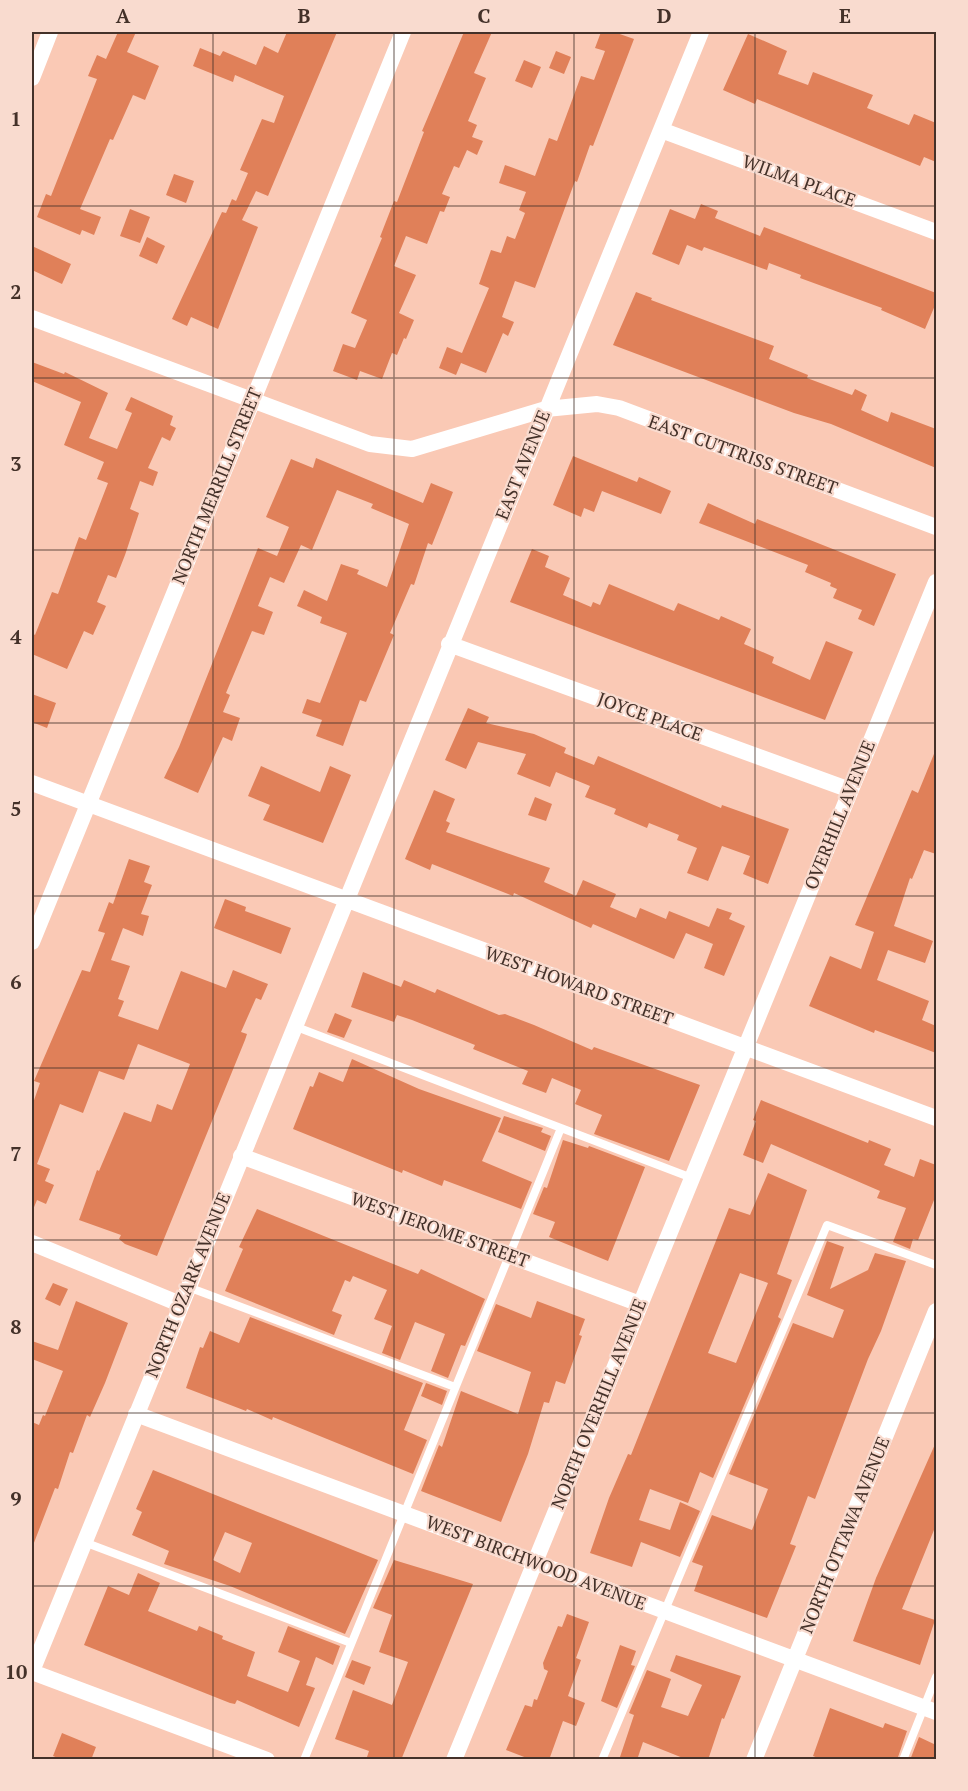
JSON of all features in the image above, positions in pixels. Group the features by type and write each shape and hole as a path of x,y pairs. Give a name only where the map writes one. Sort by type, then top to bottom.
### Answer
{"street":[{"path":"32,78 50,32"},
{"name":"NORTH MERRILL STREET","path":"32,942 403,32"},
{"name":"EAST AVENUE","path":"345,899 701,32"},
{"name":"WILMA PLACE","path":"661,130 936,232"},
{"name":"EAST CUTTRISS STREET","path":"32,318 370,444 390,449 412,449 546,409 597,404 619,408 936,527"},
{"name":"OVERHILL AVENUE","path":"745,1048 936,582"},
{"name":"JOYCE PLACE","path":"449,644 850,790"},
{"name":"WEST HOWARD STREET","path":"32,783 936,1118"},
{"name":"NORTH OZARK AVENUE","path":"32,1672 345,899"},
{"name":"NORTH OVERHILL AVENUE","path":"454,1760 745,1048"},
{"name":"WEST JEROME STREET","path":"241,1156 640,1304"},
{"path":"32,1243 180,1304"},
{"name":"NORTH OTTAWA AVENUE","path":"754,1760 936,1311"},
{"name":"WEST BIRCHWOOD AVENUE","path":"136,1414 930,1710"},
{"path":"32,1672 267,1760"}],"lane":[{"path":"293,1026 692,1178"},
{"path":"304,1760 561,1128"},
{"path":"602,1760 827,1225 936,1265"},
{"path":"188,1287 455,1387"},
{"path":"84,1542 351,1643"},
{"path":"903,1760 930,1710 936,1677"}],"building":[{"path":"118,32 136,32 127,52 159,66 145,100 133,95 113,140 110,139 80,209 101,217 94,235 82,230 80,235 37,217 46,194 51,196 97,79 88,76 97,55 106,59"},
{"path":"287,32 337,32 268,196 256,191 242,220 258,227 218,329 191,317 187,326 172,319 222,212 226,213 232,199 236,201 248,173 240,170 262,119 274,123 284,96 235,75 233,82 193,66 200,48 220,56 223,51 256,65 264,46 278,53"},
{"path":"464,32 492,32 474,73 486,78 468,121 477,125 472,137 483,141 477,155 467,150 459,168 454,166 442,194 450,197 444,212 440,211 427,244 406,236 394,266 416,275 399,313 414,320 406,339 404,338 397,355 392,353 382,379 360,371 357,380 333,371 343,344 355,348 367,320 351,313 382,238 380,237 394,201 397,202 424,132 422,131"},
{"path":"601,32 614,32 634,39 593,146 590,145 577,182 575,181 535,288 515,281 502,317 514,322 508,336 503,333 486,373 461,363 456,375 439,368 447,347 462,353 489,288 479,284 491,250 501,253 507,236 515,239 525,213 519,210 526,192 499,183 505,165 535,176 549,138 557,141 581,76 594,80 605,51 595,48"},
{"path":"748,34 787,51 778,74 808,85 813,72 873,95 867,108 909,125 914,114 936,123 936,162 924,157 920,166 757,99 755,104 723,90"},
{"path":"556,51 571,57 564,74 549,68"},
{"path":"524,60 541,67 532,88 515,81"},
{"path":"174,174 194,181 186,203 166,195"},
{"path":"701,204 718,211 715,218 760,236 764,227 936,293 936,303 925,329 881,310 882,308 800,278 801,275 769,263 767,270 704,247 702,251 687,245 679,265 652,254 670,209 695,219"},
{"path":"130,209 150,217 140,243 120,236"},
{"path":"147,237 165,246 157,264 139,256"},
{"path":"32,246 71,264 62,284 32,270"},
{"path":"636,292 652,298 651,300 774,346 769,359 808,375 807,378 852,395 855,389 867,395 861,410 888,422 891,412 936,429 936,468 831,424 794,413 613,345"},
{"path":"32,362 64,374 65,372 108,393 89,438 117,449 132,413 125,410 131,397 173,416 170,425 176,428 170,441 162,437 148,468 158,472 153,486 140,481 130,509 139,513 125,555 116,578 108,575 97,602 106,606 93,635 84,631 67,669 32,654 32,633 35,635 52,592 58,594 79,537 86,540 108,483 97,479 104,462 64,445 81,402 32,381"},
{"path":"573,456 637,482 639,477 671,491 661,514 602,491 594,512 584,508 581,517 553,505"},
{"path":"316,458 423,503 431,483 453,492 432,545 428,543 414,585 411,584 390,633 394,635 366,702 360,700 343,746 316,736 322,720 302,713 307,699 320,703 347,633 320,623 322,617 297,606 304,590 327,601 341,564 359,570 357,574 387,587 409,524 371,508 373,504 337,490 312,550 301,545 284,583 270,577 258,606 273,612 264,635 252,631 226,693 230,695 223,712 240,718 232,741 223,737 198,793 164,778 179,747 258,548 277,556 289,527 266,517 291,459 313,468"},
{"path":"708,503 755,524 757,519 896,574 874,626 858,619 862,610 833,598 837,589 830,586 831,583 805,572 808,565 699,523"},
{"path":"532,549 549,556 545,567 570,578 563,595 591,607 593,602 600,605 609,584 674,611 678,603 719,620 721,616 751,629 744,644 774,657 772,663 810,680 826,641 853,652 825,720 510,602"},
{"path":"32,694 56,703 47,728 32,722"},
{"path":"468,708 489,717 486,723 534,734 566,748 564,753 594,765 598,756 721,808 722,805 789,829 768,884 743,874 750,856 722,846 708,881 687,873 697,848 677,840 679,835 649,823 647,828 614,814 616,809 585,797 590,786 556,772 550,787 517,774 526,754 478,742 466,769 445,760"},
{"path":"936,749 936,854 924,850 912,879 910,878 894,926 933,941 925,963 888,950 877,980 929,1001 922,1020 936,1026 936,1053 875,1030 874,1033 809,1006 830,956 861,969 874,932 855,925 912,790 918,793"},
{"path":"261,766 320,792 330,766 351,775 323,843 263,820 270,805 248,796"},
{"path":"434,790 455,799 446,821 450,823 446,832 550,868 544,882 576,896 583,880 616,894 610,907 636,918 640,908 666,919 669,911 709,927 717,908 732,913 729,919 745,926 724,976 704,968 713,944 686,933 674,959 593,924 591,928 514,893 513,896 432,864 430,870 405,859"},
{"path":"535,797 552,804 546,821 528,815"},
{"path":"129,859 150,866 144,882 152,885 141,914 149,916 143,936 123,928 111,960 130,966 118,999 124,1001 118,1016 158,1030 181,971 226,988 233,970 268,984 261,1000 256,998 241,1032 247,1034 245,1040 157,1256 125,1244 119,1239 121,1235 79,1220 97,1170 99,1171 124,1112 151,1122 157,1104 172,1110 190,1064 138,1044 124,1080 99,1071 83,1113 60,1104 37,1164 50,1169 45,1181 54,1185 46,1204 37,1200 32,1212 32,1106 40,1083 34,1081 82,970 90,972 105,933 98,931 109,902 113,904"},
{"path":"225,899 246,907 245,911 291,928 281,954 214,928"},
{"path":"363,972 401,987 404,980 435,993 437,989 499,1015 505,1014 534,1025 592,1050 594,1047 700,1085 669,1161 594,1134 602,1115 575,1104 581,1090 552,1078 546,1093 522,1084 528,1071 473,1049 475,1045 397,1015 394,1022 351,1007"},
{"path":"335,1013 352,1020 344,1038 327,1032"},
{"path":"352,1059 419,1089 501,1118 482,1161 532,1182 521,1209 444,1180 442,1186 403,1170 402,1173 293,1129 310,1086 313,1087 319,1072 343,1082"},
{"path":"761,1100 868,1143 869,1140 891,1149 884,1165 914,1177 920,1159 936,1165 936,1195 918,1240 913,1239 910,1249 893,1242 906,1208 877,1198 880,1191 771,1144 763,1163 743,1155"},
{"path":"504,1116 543,1128 541,1132 551,1136 545,1151 498,1132"},
{"path":"563,1140 588,1148 589,1146 645,1167 608,1261 549,1237 555,1222 533,1214 544,1187 547,1188"},
{"path":"768,1173 807,1190 777,1274 792,1280 778,1317 781,1319 713,1478 700,1472 688,1503 650,1489 639,1520 670,1530 680,1502 700,1511 680,1557 641,1542 632,1567 590,1553 609,1498 628,1454 631,1455 729,1208 750,1215","holes":["740,1273 768,1283 736,1363 708,1353"]},
{"path":"257,1209 418,1274 421,1269 485,1299 465,1346 461,1345 448,1378 431,1371 445,1334 415,1322 400,1360 382,1353 392,1326 374,1319 387,1290 353,1276 350,1282 345,1280 332,1311 342,1315 334,1335 225,1291 243,1249 239,1247"},
{"path":"827,1241 844,1247 830,1289 868,1270 875,1253 906,1261 815,1499 808,1496 790,1544 796,1546 767,1618 694,1591 703,1566 692,1562 712,1515 752,1530 768,1489 729,1474 793,1323 833,1338 844,1310 807,1295"},
{"path":"53,1283 68,1289 60,1306 45,1299"},
{"path":"76,1301 128,1323 90,1417 87,1415 73,1453 70,1452 58,1489 55,1488 32,1548 32,1422 39,1425 43,1415 45,1416 63,1371 32,1359 32,1341 58,1350"},
{"path":"537,1301 585,1319 579,1335 582,1336 565,1384 556,1381 549,1403 544,1402 528,1454 501,1522 421,1491 439,1445 442,1447 461,1391 518,1414 531,1372 477,1351 496,1304 531,1318"},
{"path":"250,1317 423,1383 404,1430 427,1440 413,1474 273,1417 272,1420 186,1388 200,1347 203,1348 210,1331 239,1343"},
{"path":"426,1383 447,1391 442,1405 421,1396"},
{"path":"936,1442 936,1525 902,1609 935,1620 920,1665 853,1641 876,1578"},
{"path":"153,1470 378,1560 345,1634 230,1586 164,1564 169,1551 132,1535 142,1512 136,1509","holes":["225,1532 252,1543 240,1573 213,1560"]},
{"path":"394,1560 473,1584 401,1760 366,1760 369,1751 335,1739 353,1690 392,1705 408,1662 379,1652 392,1615 373,1608"},
{"path":"138,1573 160,1583 148,1611 197,1631 199,1626 223,1636 222,1639 255,1652 247,1676 288,1692 300,1661 278,1652 288,1626 340,1646 333,1665 316,1657 306,1685 315,1688 299,1727 237,1700 235,1704 230,1703 84,1645 108,1586 129,1595"},
{"path":"567,1614 589,1622 576,1658 581,1660 568,1696 585,1703 576,1726 563,1721 549,1760 532,1760 506,1750 525,1705 532,1707 534,1699 537,1700 548,1671 544,1669 543,1663 558,1626 562,1627"},
{"path":"620,1645 636,1651 631,1665 635,1666 617,1708 601,1701"},
{"path":"676,1655 741,1676 724,1719 722,1718 708,1760 688,1760 643,1742 637,1760 619,1760 634,1715 629,1713 647,1670 671,1679 661,1707 688,1716 702,1685 670,1671"},
{"path":"352,1660 371,1667 364,1685 345,1677"},
{"path":"830,1708 883,1728 885,1723 907,1731 897,1760 823,1760 813,1756"},
{"path":"62,1733 96,1747 91,1760 63,1760 53,1756"},
{"path":"919,1737 936,1745 936,1760 910,1760"}]}
